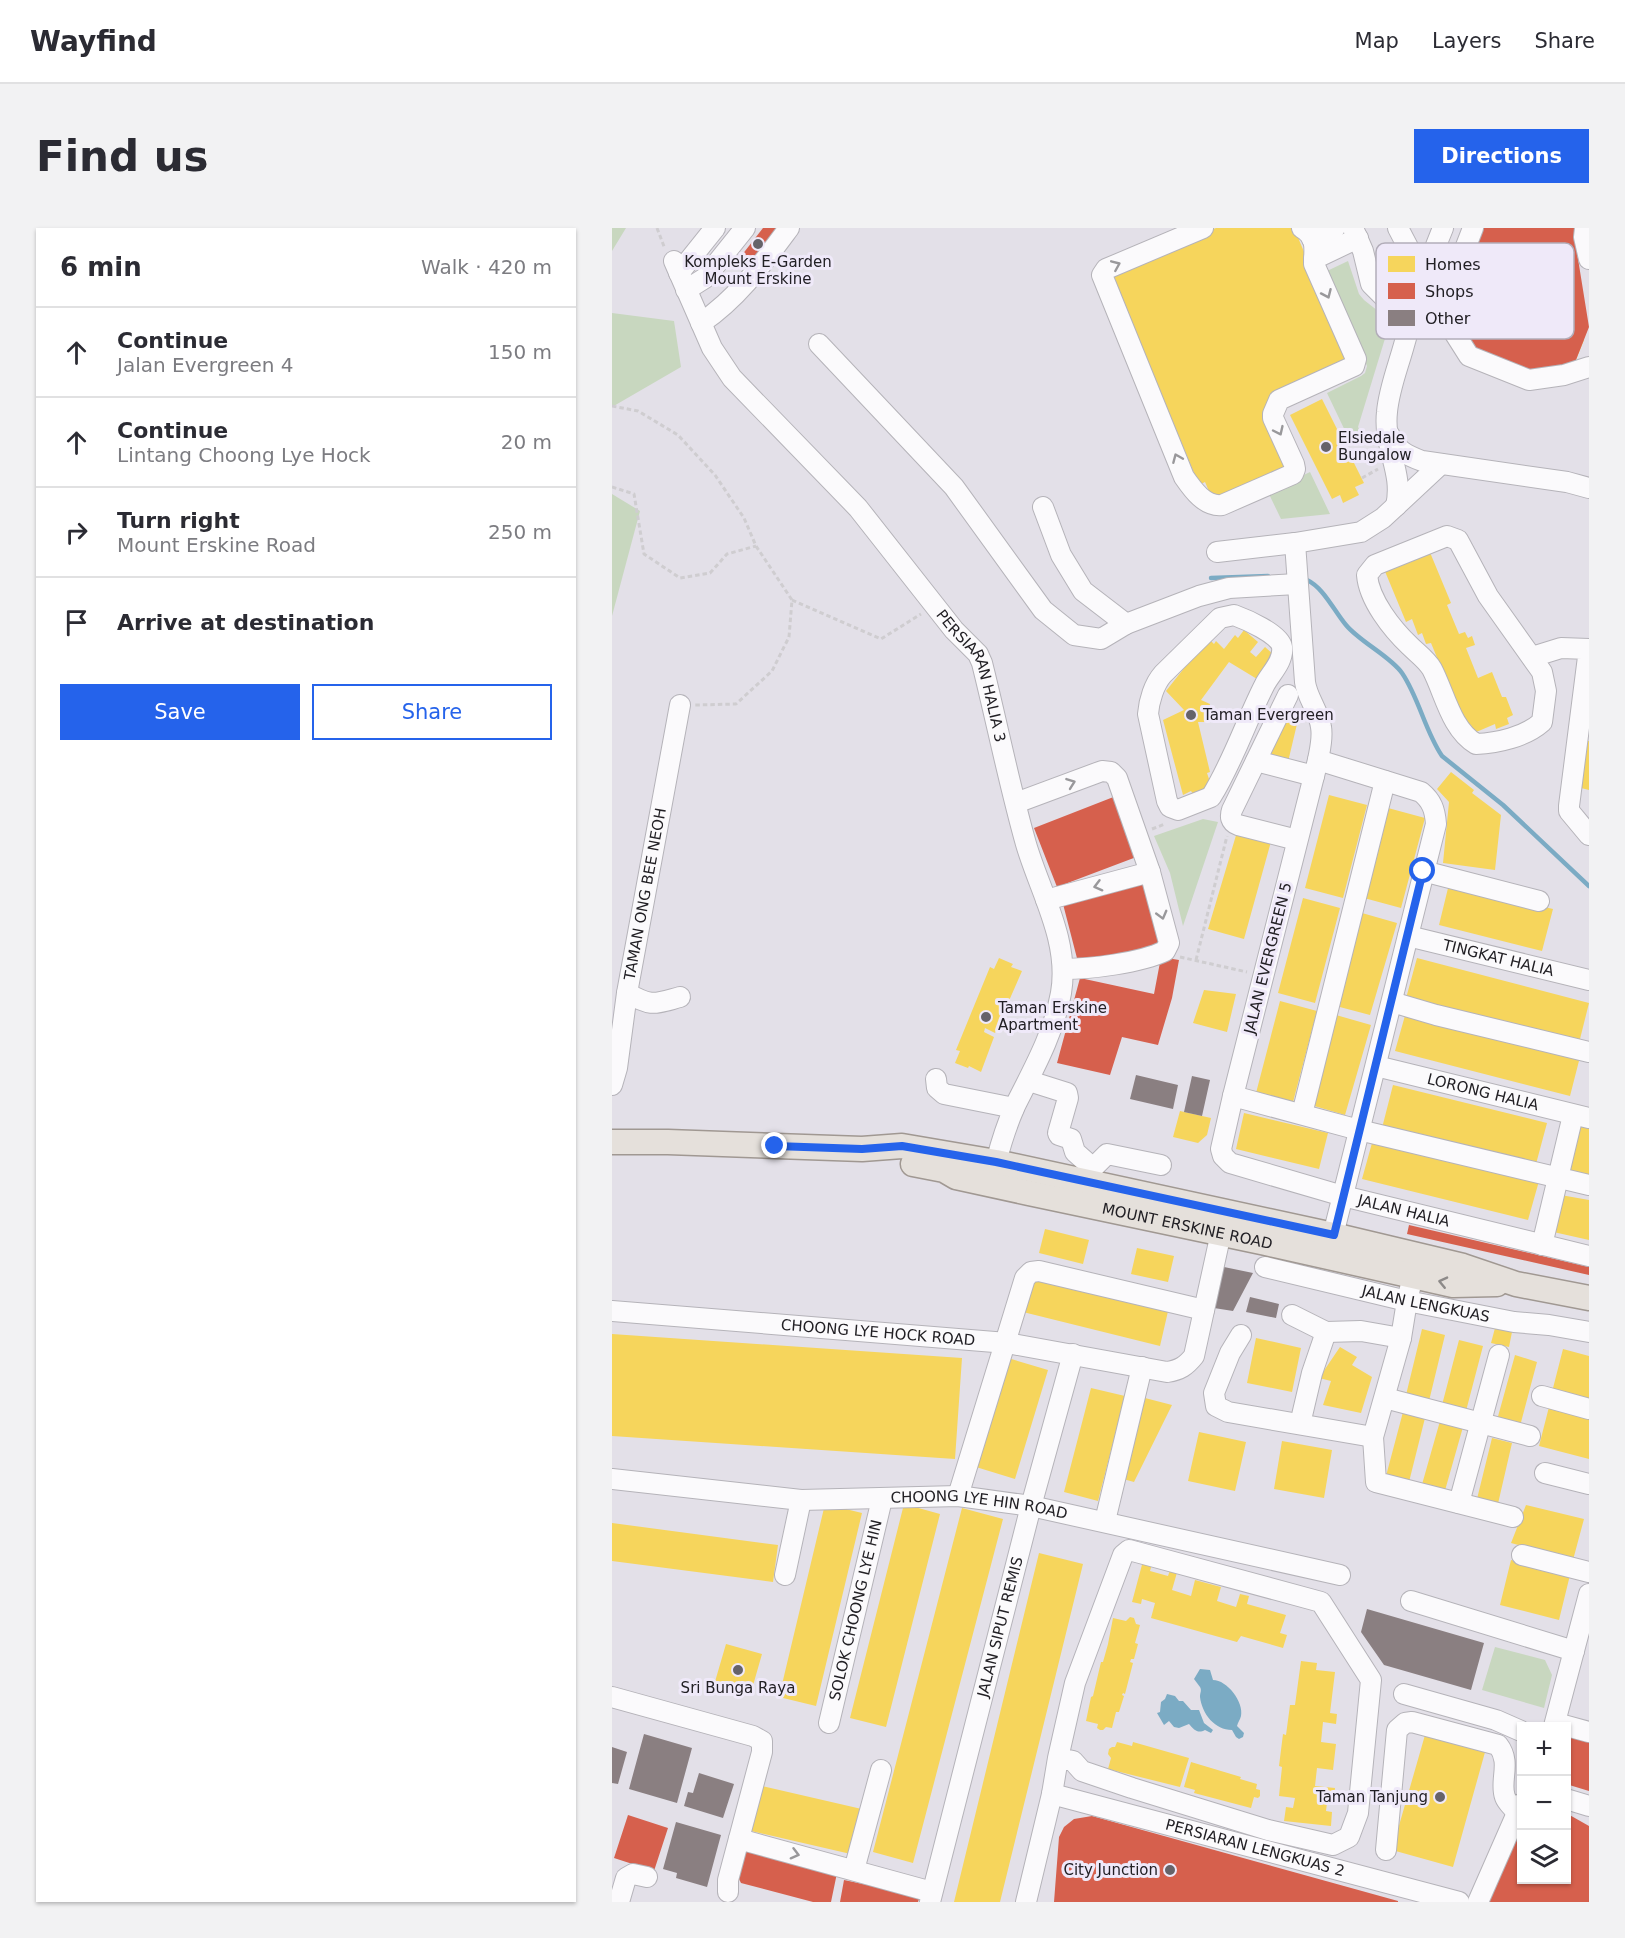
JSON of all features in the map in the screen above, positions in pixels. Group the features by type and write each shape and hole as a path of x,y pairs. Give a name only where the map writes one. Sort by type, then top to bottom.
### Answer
{"main road":[{"name":"MOUNT ERSKINE ROAD","path":"612,1142 862,1149 902,1146 996,1162 998,1169 1015,1178 1090,1182 1224,1222 1266,1243 1415,1265 1453,1285 1516,1284 1589,1298"},
{"name":"MOUNT ERSKINE ROAD","path":"862,1149 896,1161 944,1170 957,1177 1110,1211 1334,1235"},
{"path":"944,1170 959,1168 986,1172 996,1162"},
{"path":"1090,1182 1110,1211"},
{"path":"1266,1243 1280,1236 1320,1244 1334,1235"},
{"path":"1334,1235 1334,1241 1341,1250 1415,1265"}],"street":[{"path":"715,228 680,275 705,278 745,228"},
{"path":"701,323 719,311 747,283 789,228"},
{"path":"1203,228 1106,269 1102,275 1184,477 1205,502 1222,505 1293,474 1294,464 1273,418 1279,399 1354,366 1356,362 1314,264 1316,247 1307,234 1335,228"},
{"path":"1398,228 1406,243"},
{"path":"1437,243 1443,228"},
{"path":"1467,243 1473,228"},
{"path":"1585,228 1584,237 1589,259"},
{"path":"1314,259 1356,233 1371,284 1376,289"},
{"name":"PERSIARAN HALIA 3","path":"680,275 712,348 732,378 858,508 954,630 978,654 982,663 1026,845 1057,932 1063,969 1061,992 1054,1020 1029,1081 1014,1108 996,1162"},
{"path":"1396,506 1399,484 1388,443 1387,425 1389,398 1406,339"},
{"path":"1458,339 1469,356 1493,363 1533,380 1564,375 1589,367"},
{"path":"819,344 954,487 1043,610 1074,634 1101,639 1126,624 1199,596 1229,588 1297,584"},
{"path":"1387,425 1395,446 1403,453 1422,461 1567,482 1589,488"},
{"path":"1217,552 1295,543 1361,532 1383,518 1441,464"},
{"path":"1043,507 1061,555 1083,591 1126,624"},
{"path":"1447,536 1453,537 1458,540 1488,596 1532,657 1542,672 1546,691 1542,722 1535,728 1508,738 1476,744 1467,739 1453,717 1431,667 1406,643 1378,607 1368,585 1367,575 1376,565 1430,542 1447,536"},
{"name":"JALAN EVERGREEN 5","path":"1223,1156 1221,1149 1233,1096 1316,768 1322,736 1322,728 1308,697 1305,682 1295,543"},
{"path":"1234,615 1247,620 1279,640 1282,647 1281,658 1266,683 1211,797 1178,810 1170,807 1148,714 1148,707 1158,679 1220,618 1234,615"},
{"path":"1532,657 1561,648 1589,649 1569,806 1569,811 1589,835"},
{"path":"1266,683 1314,708"},
{"path":"1288,695 1232,810 1231,818 1238,825 1297,840"},
{"name":"TAMAN ONG BEE NEOH","path":"612,1085 617,1068 627,993 680,705"},
{"path":"1256,761 1316,768 1385,781 1421,792 1432,803 1435,814 1436,824 1334,1235"},
{"path":"1017,803 1102,771 1111,772 1117,778 1150,872 1168,939 1164,951 1087,969 1063,969"},
{"path":"1302,1114 1385,781"},
{"path":"1423,871 1539,901"},
{"path":"1046,900 1150,872"},
{"name":"TINGKAT HALIA","path":"1408,936 1589,980"},
{"path":"627,993 646,1003 654,1004 680,997"},
{"path":"1392,1002 1589,1052"},
{"name":"LORONG HALIA","path":"1376,1066 1581,1116"},
{"path":"936,1078 937,1088 944,1094 1014,1108"},
{"path":"1029,1081 1067,1093 1068,1098 1058,1132 1059,1135 1071,1139 1090,1182"},
{"path":"1233,1096 1359,1130 1589,1185"},
{"path":"1542,1245 1558,1178 1581,1116"},
{"path":"1090,1182 1104,1156 1111,1153 1161,1165"},
{"name":"JALAN HALIA","path":"1223,1156 1230,1163 1343,1196 1589,1256"},
{"name":"CHOONG LYE HOCK ROAD","path":"612,1311 1006,1343 1167,1372 1178,1370 1194,1356 1224,1222"},
{"path":"1415,1265 1401,1338 1373,1437 1376,1482 1513,1517"},
{"name":"JALAN LENGKUAS","path":"1265,1267 1407,1301 1514,1322 1589,1332"},
{"path":"958,1496 1027,1275 1035,1270 1204,1310"},
{"path":"1292,1316 1326,1332 1361,1331 1401,1338"},
{"path":"1300,1424 1312,1373 1326,1332"},
{"path":"1241,1335 1230,1353 1214,1393 1216,1406 1228,1412 1373,1437"},
{"name":"JALAN SIPUT REMIS","path":"931,1897 1031,1506 1073,1354"},
{"path":"1459,1503 1499,1355"},
{"path":"1104,1521 1142,1367"},
{"path":"1542,1396 1589,1409"},
{"path":"1385,1398 1530,1436"},
{"path":"1545,1473 1589,1484"},
{"name":"CHOONG LYE HIN ROAD","path":"612,1479 801,1500 958,1496 1031,1506 1104,1521 1340,1575"},
{"name":"SOLOK CHOONG LYE HIN","path":"829,1723 882,1499"},
{"path":"785,1575 801,1500"},
{"path":"1026,1902 1052,1794 1058,1758 1075,1683 1123,1555 1128,1550 1321,1602 1371,1680 1358,1813 1349,1837 1333,1845 1268,1830 1132,1788 1082,1771 1073,1761 1058,1758"},
{"path":"1522,1555 1589,1572"},
{"path":"1556,1722 1589,1594"},
{"path":"1411,1601 1574,1650"},
{"path":"1404,1694 1496,1720 1517,1729"},
{"path":"612,1697 753,1736 762,1741 762,1752 728,1880 728,1892"},
{"path":"1386,1850 1397,1730 1404,1723 1412,1722 1498,1745 1505,1762 1505,1798 1517,1807"},
{"path":"1571,1728 1589,1732"},
{"path":"854,1870 880,1770"},
{"name":"PERSIARAN LENGKUAS 2","path":"1052,1794 1459,1902"},
{"path":"1571,1801 1589,1806"},
{"path":"1478,1902 1517,1813"},
{"path":"739,1839 854,1870 931,1897"},
{"path":"619,1902 626,1878 633,1874 647,1877"}],"path":[{"path":"612,406 638,411 678,435 715,475 744,518 756,546 792,600 881,639 921,614"},
{"path":"1362,478 1379,469"},
{"path":"612,487 634,494 644,555 681,578 710,573 728,554 756,546"},
{"path":"680,705 736,704 772,671 789,637 792,600"},
{"path":"1196,960 1231,818"},
{"path":"1177,956 1263,976"}],"green space":[{"path":"612,228 626,228 612,251"},
{"path":"1348,261 1359,294 1376,309 1376,339 1385,339 1358,427 1365,438 1354,444 1351,438 1349,439 1327,393 1361,376 1365,373 1367,366 1327,271"},
{"path":"612,313 674,321 681,367 612,407"},
{"path":"1310,472 1330,514 1281,519 1268,492"},
{"path":"612,494 640,511 612,616"},
{"path":"1203,819 1218,822 1183,926 1170,873 1154,836"},
{"path":"1495,1647 1545,1660 1552,1675 1544,1708 1482,1690"}],"water":[{"path":"1200,1669 1210,1670 1213,1680 1224,1684 1237,1698 1241,1716 1237,1726 1244,1733 1243,1737 1239,1739 1232,1730 1215,1724 1203,1709 1200,1697 1201,1688 1194,1679"},
{"path":"1167,1694 1183,1701 1191,1710 1199,1710 1204,1723 1213,1730 1211,1733 1205,1730 1196,1731 1189,1724 1179,1728 1174,1727 1169,1721 1164,1725 1157,1713 1160,1712 1161,1702"}],"building: Homes":[{"path":"1216,228 1294,228 1350,361 1270,396 1266,416 1287,468 1218,497 1217,494 1211,496 1205,482 1199,485 1111,273"},
{"path":"1484,228 1535,228 1534,232 1539,234 1535,243 1478,243"},
{"path":"1574,308 1583,311 1574,333"},
{"path":"1574,335 1584,340 1575,362 1519,339 1574,339"},
{"name":"Elsiedale Bungalow","path":"1322,399 1364,483 1355,487 1359,495 1343,503 1340,495 1332,499 1290,415"},
{"path":"1429,550 1451,603 1447,605 1459,634 1465,632 1468,638 1472,636 1475,645 1466,648 1478,678 1492,672 1502,697 1506,697 1513,715 1507,718 1509,724 1496,729 1495,724 1474,733 1471,725 1466,728 1431,643 1426,644 1422,633 1418,635 1412,619 1406,622 1384,569"},
{"name":"Taman Evergreen","path":"1244,630 1258,642 1250,652 1256,657 1265,647 1276,657 1257,679 1229,662 1201,700 1210,704 1207,722 1198,722 1212,788 1193,794 1191,791 1183,795 1163,720 1184,710 1166,691 1208,638 1214,644 1216,641 1224,649 1235,635 1238,638"},
{"path":"1281,721 1297,724 1288,762 1270,758"},
{"path":"1589,741 1589,790 1581,788"},
{"path":"1451,772 1474,790 1472,793 1501,815 1495,870 1443,863 1449,802 1437,789"},
{"path":"1329,795 1367,805 1343,898 1305,888"},
{"path":"1388,808 1425,818 1401,908 1364,898"},
{"path":"1237,832 1272,838 1244,939 1208,929"},
{"path":"1449,884 1553,909 1542,951 1439,925"},
{"path":"1303,898 1340,908 1315,1003 1278,993"},
{"path":"1362,913 1397,923 1370,1015 1336,1006"},
{"name":"Taman Erskine Apartment","path":"999,958 1013,964 1011,967 1022,971 1008,1003 998,999 997,1002 1007,1007 995,1033 985,1028 984,1032 994,1037 981,1072 955,1063 960,1051 956,1050 990,967 994,969"},
{"path":"1417,958 1589,1003 1578,1047 1405,1002"},
{"path":"1204,990 1236,994 1227,1032 1193,1023"},
{"path":"1280,1001 1317,1011 1293,1102 1256,1093"},
{"path":"1406,1012 1581,1053 1570,1096 1395,1051"},
{"path":"1336,1015 1371,1025 1345,1115 1311,1105"},
{"path":"1393,1085 1547,1123 1536,1164 1382,1128"},
{"path":"1180,1111 1211,1118 1207,1135 1198,1143 1173,1137"},
{"path":"1244,1113 1328,1133 1319,1169 1236,1149"},
{"path":"1577,1123 1589,1127 1589,1176 1564,1168"},
{"path":"1372,1143 1539,1181 1528,1220 1362,1179"},
{"path":"1555,1194 1589,1200 1589,1240 1549,1231"},
{"path":"1045,1229 1089,1240 1083,1264 1039,1253"},
{"path":"1137,1248 1174,1256 1168,1282 1131,1274"},
{"path":"1033,1274 1169,1307 1160,1346 1023,1312"},
{"path":"1495,1328 1512,1332 1509,1347 1491,1343"},
{"path":"1422,1329 1445,1335 1429,1401 1406,1395"},
{"path":"612,1334 962,1358 955,1459 612,1436"},
{"path":"1256,1338 1301,1348 1292,1392 1247,1383"},
{"path":"1459,1340 1483,1346 1466,1411 1442,1405"},
{"path":"1340,1347 1357,1357 1352,1365 1372,1377 1361,1413 1323,1405 1331,1381 1319,1378"},
{"path":"1563,1349 1589,1356 1589,1402 1552,1392"},
{"path":"1515,1355 1537,1362 1520,1426 1497,1420"},
{"path":"1008,1358 1048,1370 1015,1479 976,1467"},
{"path":"1091,1388 1125,1396 1098,1501 1064,1492"},
{"path":"1145,1398 1172,1405 1134,1482 1123,1479"},
{"path":"1550,1403 1589,1413 1589,1459 1539,1446"},
{"path":"1403,1412 1425,1418 1409,1482 1386,1476"},
{"path":"1440,1421 1463,1427 1444,1494 1421,1488"},
{"path":"1199,1432 1246,1442 1235,1491 1188,1481"},
{"path":"1492,1438 1512,1443 1497,1508 1476,1503"},
{"path":"1282,1441 1332,1450 1324,1498 1274,1489"},
{"path":"825,1504 862,1513 816,1706 779,1697"},
{"path":"904,1504 940,1514 886,1727 850,1718"},
{"path":"1526,1505 1584,1519 1573,1560 1511,1543"},
{"path":"962,1508 1003,1519 913,1863 873,1852"},
{"path":"612,1523 778,1545 773,1582 612,1561"},
{"path":"1039,1553 1083,1564 1000,1902 954,1902"},
{"path":"1511,1560 1570,1575 1559,1620 1500,1605"},
{"path":"1143,1561 1152,1564 1150,1571 1168,1576 1171,1567 1178,1569 1172,1590 1191,1596 1195,1580 1221,1587 1217,1601 1236,1607 1240,1594 1249,1596 1247,1604 1286,1615 1280,1633 1287,1635 1283,1648 1241,1636 1237,1642 1151,1618 1155,1603 1142,1599 1141,1604 1132,1602"},
{"path":"1130,1617 1140,1625 1135,1643 1138,1644 1134,1659 1130,1662 1133,1663 1125,1694 1122,1695 1124,1696 1119,1712 1116,1712 1112,1728 1106,1727 1100,1730 1097,1728 1098,1724 1086,1721 1091,1697 1101,1662 1103,1662 1113,1618 1126,1621"},
{"name":"Sri Bunga Raya","path":"726,1644 762,1654 750,1696 714,1685"},
{"path":"1301,1661 1317,1663 1316,1670 1335,1672 1330,1713 1337,1714 1336,1724 1323,1722 1321,1742 1336,1744 1333,1770 1317,1768 1315,1786 1335,1788 1334,1796 1328,1795 1326,1811 1332,1812 1331,1826 1284,1821 1286,1807 1293,1808 1295,1798 1279,1796 1282,1767 1279,1766 1283,1734 1286,1735 1290,1705 1295,1705"},
{"name":"Taman Tanjung","path":"1427,1728 1487,1745 1453,1867 1392,1850"},
{"path":"1117,1742 1132,1746 1133,1742 1189,1758 1180,1787 1108,1769 1111,1758 1108,1754 1109,1749 1115,1747"},
{"path":"1191,1762 1257,1784 1256,1789 1260,1790 1260,1796 1254,1797 1251,1808 1194,1793 1195,1790 1184,1787"},
{"path":"762,1786 866,1810 855,1855 751,1831"},
{"path":"1127,1886 1157,1893 1156,1900 1160,1902 1122,1902"},
{"path":"1298,1886 1329,1894 1327,1902 1293,1902"},
{"path":"1087,1897 1102,1901 1102,1902 1085,1902"},
{"path":"1257,1897 1271,1902 1255,1902"}],"building: Shops":[{"name":"Kompleks E-Garden Mount Erskine","path":"763,228 778,228 747,267 738,260"},
{"path":"1478,228 1577,228 1574,234 1589,327 1574,365 1528,373 1473,353 1463,339 1574,339 1574,243 1473,243"},
{"path":"1116,796 1139,856 1057,887 1034,828"},
{"path":"1147,881 1164,943 1079,966 1063,904"},
{"path":"1161,957 1179,960 1172,998 1158,1045 1122,1037 1110,1075 1057,1063 1080,978 1154,994"},
{"path":"1409,1225 1589,1267 1589,1275 1407,1234"},
{"path":"1571,1732 1589,1737 1589,1791 1571,1786"},
{"path":"628,1815 668,1828 654,1871 614,1858"},
{"name":"City Junction","path":"1092,1816 1398,1902 1054,1902 1059,1837 1064,1827 1074,1819"},
{"path":"1571,1816 1589,1826 1589,1902 1488,1902 1517,1837 1517,1884 1571,1884"},
{"path":"749,1849 837,1873 831,1902 813,1902 741,1883 737,1875 743,1854"},
{"path":"844,1880 920,1896 918,1902 840,1902"}],"building: Other":[{"path":"1136,1075 1178,1085 1173,1109 1130,1099"},
{"path":"1192,1076 1210,1080 1202,1116 1184,1112"},
{"path":"1224,1267 1253,1273 1233,1311 1214,1308"},
{"path":"1250,1297 1279,1304 1276,1318 1246,1312"},
{"path":"1367,1609 1484,1643 1471,1690 1384,1665 1361,1632"},
{"path":"644,1734 692,1748 677,1803 629,1789"},
{"path":"612,1747 627,1752 618,1784 612,1783"},
{"path":"699,1773 734,1784 723,1818 684,1806 688,1792 693,1793"},
{"path":"676,1822 721,1835 707,1887 676,1878 677,1873 663,1869"}],"waterway":[{"path":"1211,578 1268,576"},
{"path":"1307,580 1319,588 1352,631 1402,673 1442,756 1503,805 1589,886"}],"place":[{"name":"Kompleks E-Garden Mount Erskine","path":"758,244"},
{"name":"Elsiedale Bungalow","path":"1326,447"},
{"name":"Taman Evergreen","path":"1191,715"},
{"name":"Taman Erskine Apartment","path":"986,1017"},
{"name":"Sri Bunga Raya","path":"738,1670"},
{"name":"Taman Tanjung","path":"1440,1797"},
{"name":"City Junction","path":"1170,1870"}],"route":[{"path":"775,1146 862,1149 902,1146 996,1162 1334,1235 1423,871"}]}
